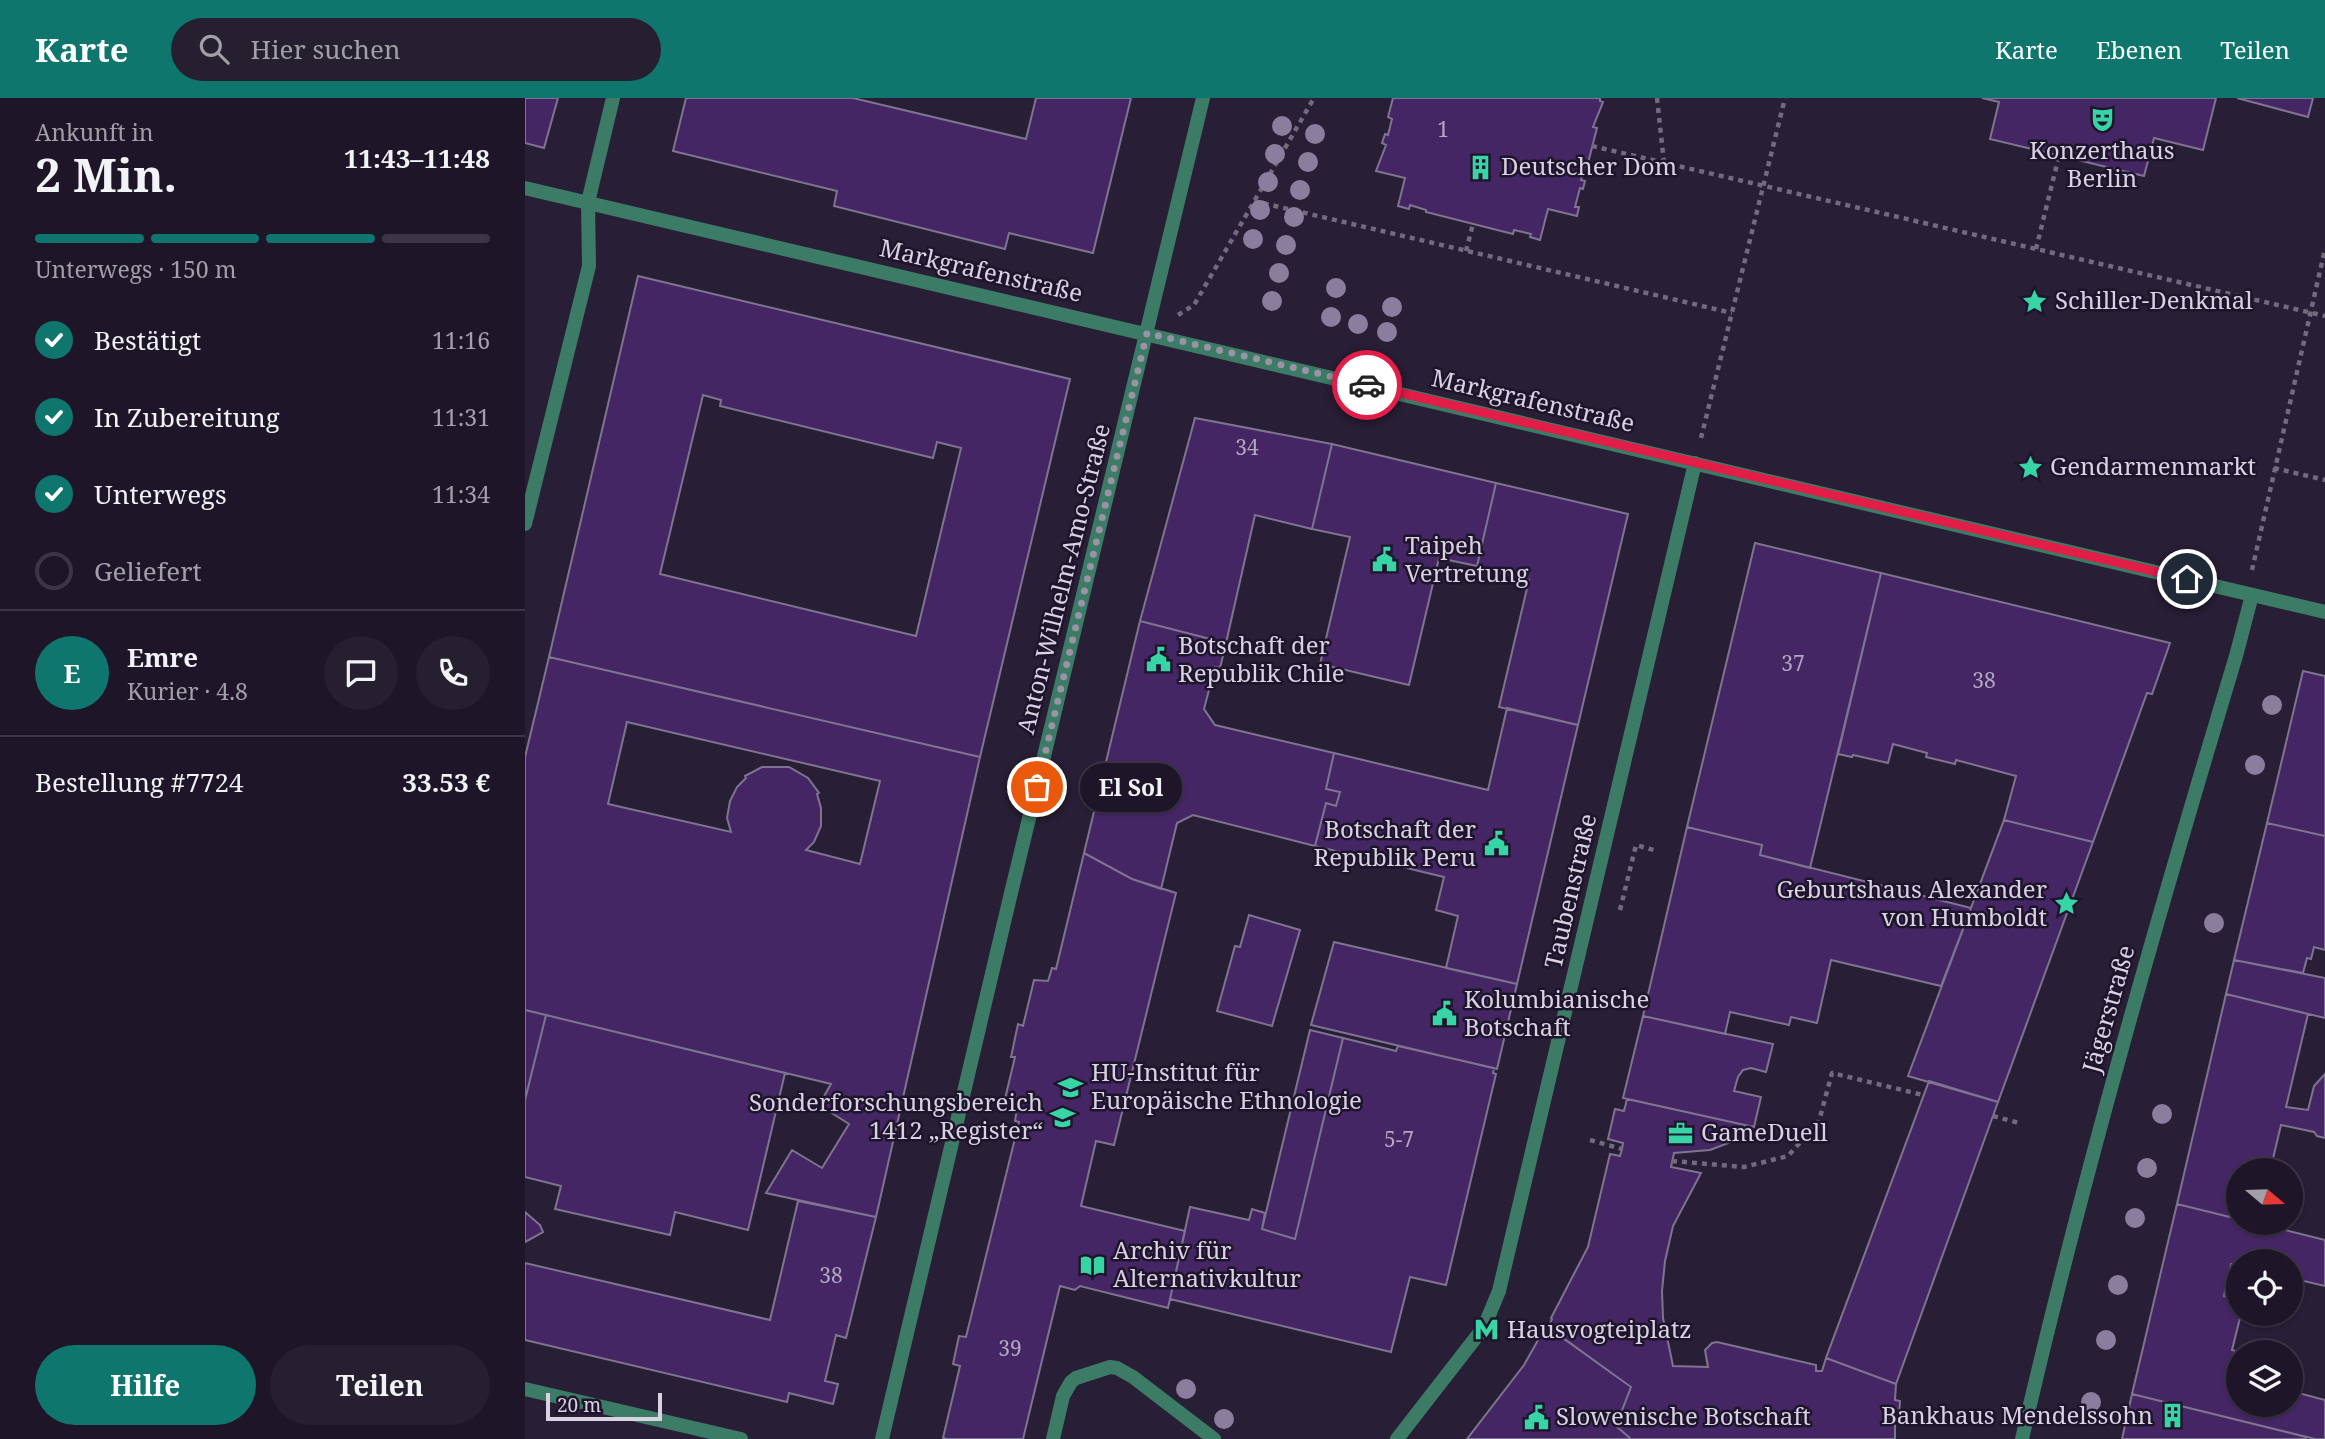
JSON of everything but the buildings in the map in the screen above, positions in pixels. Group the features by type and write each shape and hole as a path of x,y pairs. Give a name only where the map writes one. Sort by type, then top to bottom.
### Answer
{"street":[{"path":"525,524 589,266 588,202 613,98"},
{"name":"Anton-Wilhelm-Amo-Straße","path":"882,1439 1203,98"},
{"name":"Markgrafenstraße","path":"525,188 2325,612"},
{"name":"Taubenstraße","path":"1397,1439 1484,1327 1493,1309 1695,463"},
{"name":"Jägerstraße","path":"2022,1439 2098,1132 2252,595"},
{"path":"1053,1439 1063,1396 1072,1382 1076,1378 1110,1367 1133,1377 1214,1439"},
{"path":"525,1389 741,1439"}],"path":[{"path":"1194,305 1314,98"},
{"path":"1657,98 1664,163"},
{"path":"1703,430 1785,98"},
{"path":"1592,146 2325,316"},
{"path":"2036,249 2059,156"},
{"path":"1254,201 1732,313"},
{"path":"1466,251 1473,224"},
{"path":"2253,561 2325,249"},
{"path":"2274,468 2325,480"},
{"path":"1620,910 1636,845 1657,851"},
{"path":"1672,1161 1744,1167 1788,1156 1819,1121 1832,1073 1923,1095"},
{"path":"1993,1116 2019,1124"},
{"path":"1590,1140 1622,1149"}],"way so far":[{"path":"1037,787 1147,333 1367,385"}],"place":[{"name":"Konzerthaus Berlin","path":"2102,120"},
{"name":"Deutscher Dom","path":"1481,167"},
{"name":"Schiller-Denkmal","path":"2035,301"},
{"name":"Gendarmenmarkt","path":"2030,467"},
{"name":"Taipeh Vertretung","path":"1385,560"},
{"name":"Botschaft der Republik Chile","path":"1158,660"},
{"name":"El Sol","path":"1037,787"},
{"name":"Botschaft der Republik Peru","path":"1496,844"},
{"name":"Geburtshaus Alexander von Humboldt","path":"2067,904"},
{"name":"Kolumbianische Botschaft","path":"1444,1014"},
{"name":"HU-Institut für Europäische Ethnologie","path":"1071,1087"},
{"name":"Sonderforschungsbereich 1412 „Register“","path":"1063,1117"},
{"name":"GameDuell","path":"1681,1133"},
{"name":"Archiv für Alternativkultur","path":"1093,1265"},
{"name":"Hausvogteiplatz","path":"1487,1330"},
{"name":"Bankhaus Mendelssohn","path":"2173,1416"},
{"name":"Slowenische Botschaft","path":"1536,1417"}],"route":[{"path":"1367,385 2187,579"}]}
